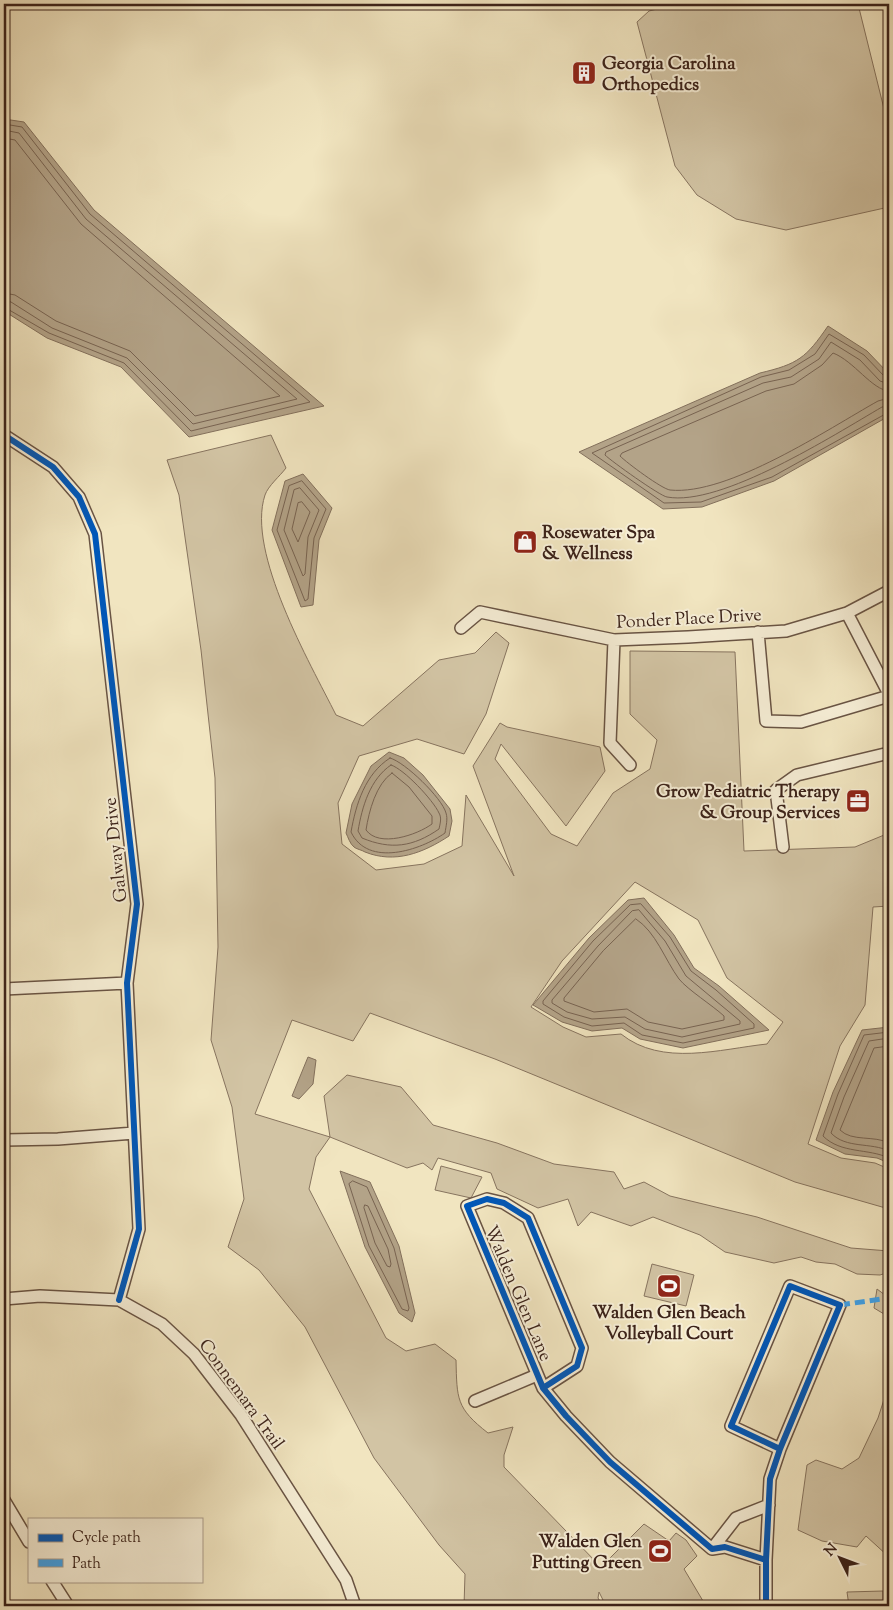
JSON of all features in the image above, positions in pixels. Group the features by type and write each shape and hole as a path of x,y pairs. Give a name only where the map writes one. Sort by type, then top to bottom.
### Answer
{"street":[{"name":"Galway Drive","path":"4,435 53,467 79,497 95,534 137,904 127,983 139,1229 119,1300"},
{"name":"Ponder Place Drive","path":"461,628 480,612 614,640 786,630 847,613 889,590"},
{"path":"758,632 766,721 801,722 889,695 847,613"},
{"path":"614,640 610,743 630,765"},
{"path":"783,848 776,790 797,775 889,753"},
{"path":"4,989 127,983"},
{"path":"4,1140 58,1140 134,1132"},
{"name":"Walden Glen Lane","path":"543,1388 577,1366 582,1348 528,1218 504,1203 487,1199 467,1206 543,1388 566,1416 610,1462 712,1549"},
{"path":"766,1606 770,1479 780,1449 840,1305 790,1286 731,1426 780,1449"},
{"name":"Connemara Trail","path":"4,1299 40,1296 119,1300 162,1324 194,1354 241,1416 341,1572 355,1606"},
{"name":"Walden Glen Lane","path":"476,1401 537,1375"},
{"path":"4,1500 28,1540"},
{"path":"712,1549 736,1518 769,1506"},
{"path":"712,1549 725,1547 766,1560"},
{"path":"53,1582 68,1606"}],"shaded area":[{"path":"677,4 858,4 889,129 889,207 786,230 736,219 697,195 675,166 637,22 649,11"},
{"path":"271,435 286,468 265,495 262,519 264,546 272,576 297,638 336,715 363,726 439,660 475,653 496,632 509,643 486,714 464,754 417,739 359,756 338,803 342,844 376,870 424,864 462,846 466,795 514,876 473,766 500,723 507,727 600,747 605,771 566,826 501,744 495,759 551,834 577,846 613,793 650,769 657,740 630,714 630,651 735,652 744,851 855,847 889,833 889,906 873,907 865,1005 840,1046 808,1144 841,1158 875,1163 889,1169 889,1209 795,1182 495,1059 370,1013 353,1041 292,1020 255,1114 330,1137 316,1157 309,1189 386,1338 406,1351 435,1344 456,1360 458,1394 460,1402 470,1417 488,1433 513,1427 504,1455 504,1467 598,1564 599,1569 644,1524 669,1541 676,1533 686,1540 697,1556 684,1569 706,1606 606,1606 599,1592 598,1598 603,1606 464,1606 465,1574 439,1545 374,1458 305,1327 259,1270 228,1247 244,1199 232,1107 211,1040 218,947 215,778 201,650 179,495 167,460","holes":["635,882 698,920 727,978 783,1022 767,1044 711,1052 673,1053 654,1050 637,1044 621,1034 586,1037 563,1027 531,1007 562,961"]},
{"path":"347,1075 401,1087 433,1125 497,1143 554,1164 614,1172 624,1189 644,1182 670,1196 757,1217 851,1248 889,1251 889,1272 880,1275 857,1274 835,1264 816,1262 801,1257 774,1263 725,1252 700,1235 653,1217 631,1226 591,1212 578,1226 568,1199 538,1208 497,1189 491,1173 438,1158 432,1170 423,1163 407,1168 330,1137 324,1096"},
{"path":"441,1166 482,1177 471,1198 435,1190"},
{"name":"Walden Glen Beach Volleyball Court","path":"652,1264 694,1275 686,1306 644,1296"},
{"path":"877,1289 889,1298 889,1317 874,1308"},
{"path":"889,1384 889,1496 887,1500 889,1557 866,1536 857,1547 822,1541 798,1530 807,1465 816,1460 842,1469 859,1458 878,1418"},
{"path":"883,1591 883,1606 849,1606 847,1592"}],"water":[{"path":"4,119 24,122 94,210 324,406 189,437 121,367 47,338 4,311"},
{"path":"828,326 867,351 889,374 889,416 774,481 702,507 663,509 579,452 760,373 792,363 807,353"},
{"path":"303,474 332,508 319,540 313,605 301,607 272,530 285,481"},
{"path":"389,752 404,758 423,775 450,809 452,821 449,836 419,852 398,857 376,855 356,848 351,844 346,833 352,804 371,766"},
{"path":"644,898 674,935 694,968 719,986 769,1030 683,1048 640,1039 622,1028 592,1031 562,1022 533,1005 589,938 628,900"},
{"path":"889,1027 889,1163 877,1158 845,1154 816,1140 833,1092 862,1030"},
{"path":"308,1057 316,1060 313,1084 299,1099 292,1096"},
{"path":"340,1171 370,1182 399,1246 415,1313 412,1322 399,1313 365,1247"}],"marked path":[{"path":"840,1305 889,1298"}],"cycle path":[{"path":"4,435 53,467 79,497 95,534 137,904 127,983 139,1229 119,1300"},
{"path":"543,1388 577,1366 582,1348 528,1218 504,1203 487,1199 467,1206 543,1388 566,1416 610,1462 712,1549 725,1547 766,1560 766,1606"},
{"path":"766,1560 770,1479 780,1449 840,1305 790,1286 731,1426 780,1449"}],"place":[{"name":"Georgia Carolina Orthopedics","path":"584,73"},
{"name":"Rosewater Spa & Wellness","path":"525,542"},
{"name":"Grow Pediatric Therapy & Group Services","path":"858,801"},
{"name":"Walden Glen Beach Volleyball Court","path":"669,1286"},
{"name":"Walden Glen Putting Green","path":"660,1551"}]}
